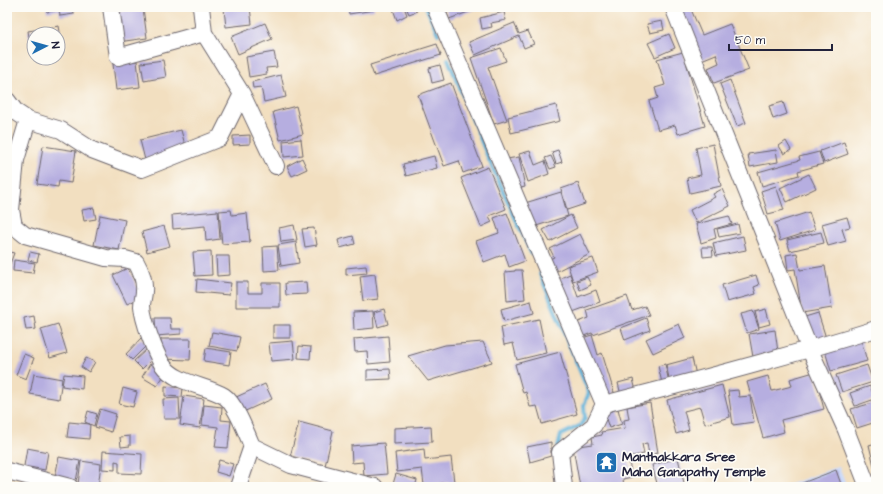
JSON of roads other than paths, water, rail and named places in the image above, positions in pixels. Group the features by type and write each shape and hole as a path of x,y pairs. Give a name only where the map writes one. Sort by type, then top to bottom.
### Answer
{"street":[{"path":"111,7 118,57 204,33"},
{"path":"201,7 204,33 242,94 276,166"},
{"path":"435,7 604,404 594,426 560,452 564,487"},
{"path":"673,7 810,350 846,430 868,487"},
{"path":"7,100 16,112 28,120 61,130 92,150 142,169 220,138 242,94"},
{"path":"28,120 12,161 11,210 14,226 25,235 106,258 125,259 136,262 142,273 145,290 142,306 150,335 157,354 164,366 176,376 225,397 239,416 252,446 291,465 374,487"},
{"path":"604,404 728,373 810,350 876,329"},
{"path":"238,487 252,446"},
{"path":"7,472 70,487"}],"waterway":[{"path":"426,7 438,34"},
{"path":"448,59 489,160 531,253"},
{"path":"540,274 589,393 584,405 585,418 581,425 561,435 558,447"}],"place":[{"name":"Manthakkara Sree Maha Ganapathy Temple","path":"606,463"}]}
